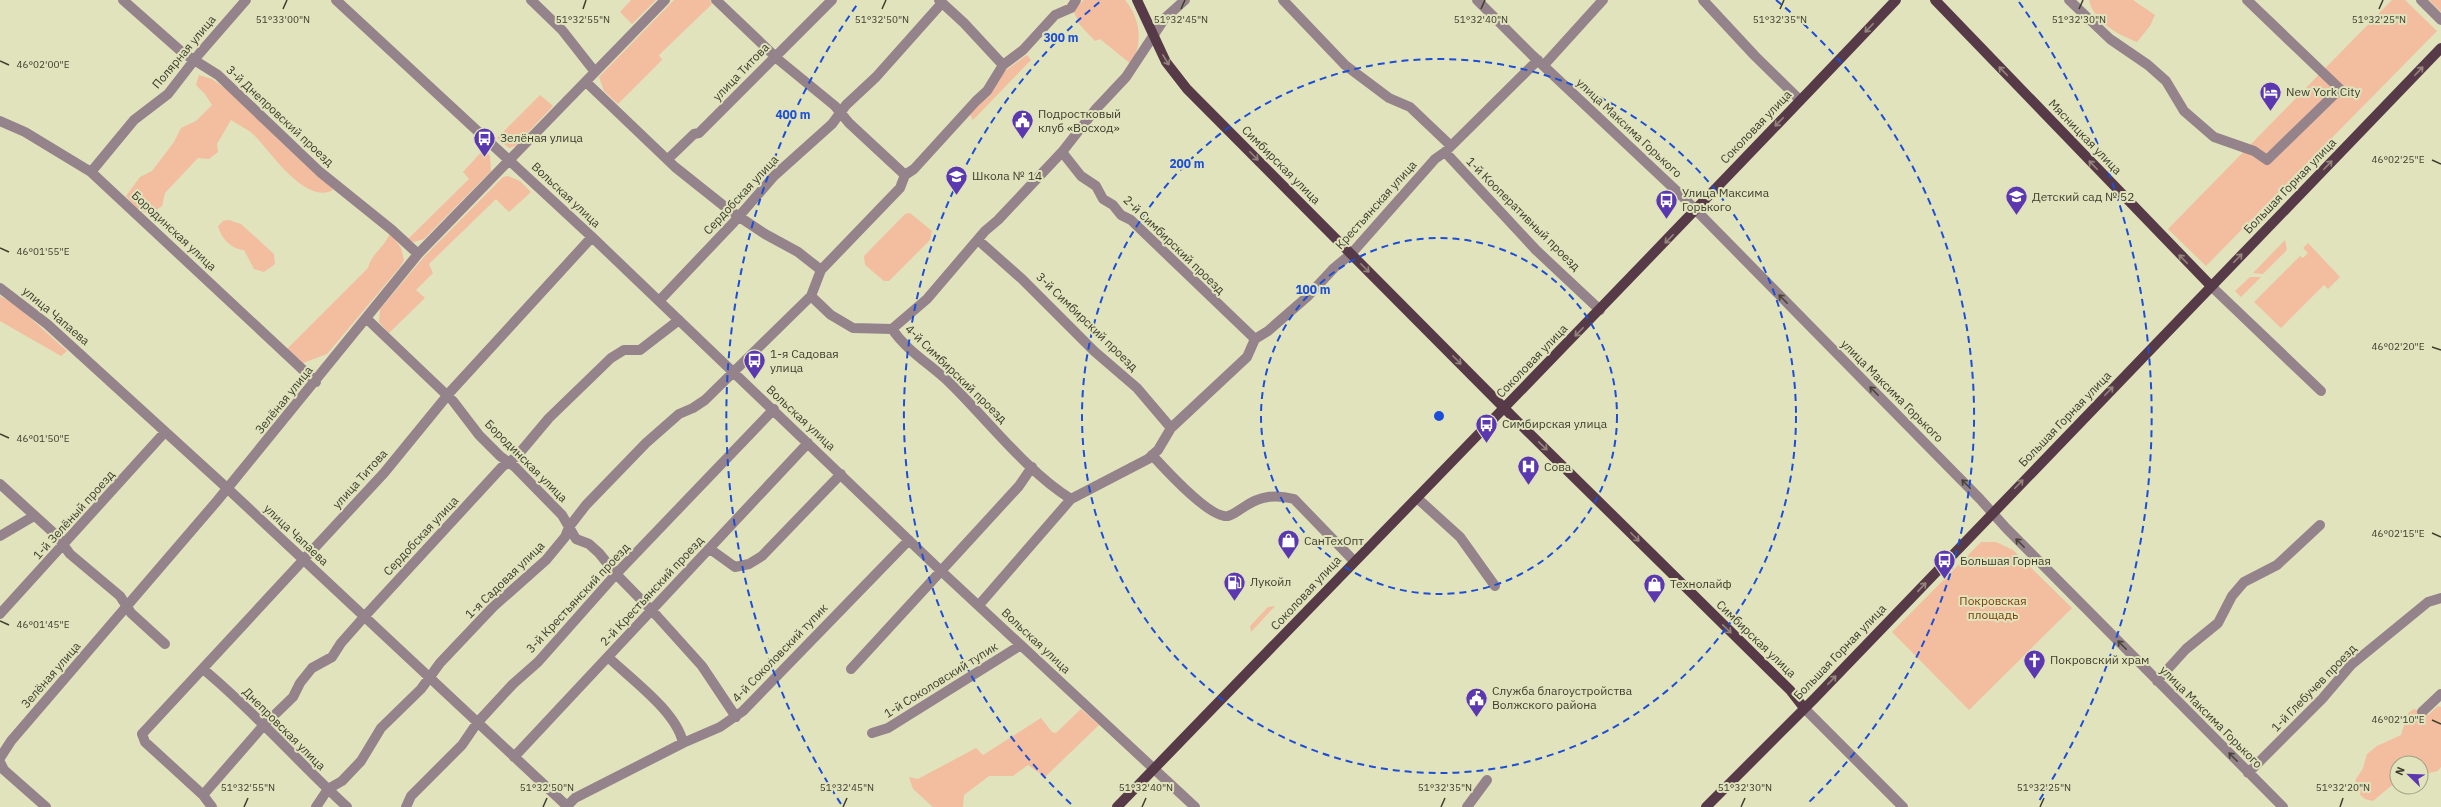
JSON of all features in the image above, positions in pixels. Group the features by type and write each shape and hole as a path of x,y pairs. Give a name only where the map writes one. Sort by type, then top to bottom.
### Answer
{"main road":[{"name":"Симбирская улица","path":"1137,0 1166,62 1188,89 1505,408 1790,690 1804,708"},
{"name":"Соколовая улица","path":"1117,807 1354,561 1696,211 1896,0"},
{"name":"Мясницкая улица","path":"1935,0 2211,286"},
{"name":"Большая Горная улица","path":"1706,807 1804,708 2441,48"}],"street":[{"name":"3-й Днепровский проезд","path":"123,0 194,61 218,75 320,172 392,230 418,254"},
{"name":"Полярная улица","path":"91,172 119,135 134,120 168,94 246,0"},
{"name":"Вольская улица","path":"336,0 592,237 733,372 774,409 940,570 1155,768 1195,807"},
{"path":"531,0 562,30 596,72"},
{"name":"Зелёная улица","path":"0,758 11,741 228,489 367,319 418,254 665,0"},
{"path":"716,0 775,56 840,112 905,175"},
{"name":"улица Титова","path":"668,159 694,134 699,133 832,0"},
{"name":"1-я Садовая улица","path":"316,807 328,789 342,781 361,761 381,728 420,689 429,677 494,606 546,560 565,537 569,527 586,505 646,442 679,414 693,408 704,400 812,296 821,270 900,188 905,175 914,169 987,92 1003,65 1023,50 1055,15 1070,8 1076,0"},
{"path":"892,329 927,299 985,231 998,220 1062,152 1095,110 1126,78 1165,18 1185,0"},
{"name":"1-й Кооперативный проезд","path":"1283,0 1345,65 1389,98 1410,107 1536,250 1600,310"},
{"name":"улица Максима Горького","path":"1477,0 1696,211 2157,681 2283,807"},
{"name":"Крестьянская улица","path":"1255,339 1268,331 1307,297 1334,268 1351,254 1435,159 1448,149 1541,63 1603,0"},
{"path":"1703,0 1755,56 1800,100"},
{"path":"2069,0 2110,39 2148,65 2166,81 2184,111 2214,137 2254,151 2268,160 2340,89 2247,0"},
{"path":"2421,0 2441,20"},
{"path":"940,2 964,23 1003,65"},
{"name":"Сердобская улица","path":"659,301 740,216 774,176 832,124 840,112 876,77 940,2"},
{"path":"586,82 668,159 729,210 766,234 798,252 821,270"},
{"name":"Бородинская улица","path":"0,121 25,132 91,172 316,382"},
{"name":"2-й Симбирский проезд","path":"1062,152 1081,176 1096,186 1104,199 1114,205 1121,215 1131,220 1255,339"},
{"name":"улица Титова","path":"203,795 145,742 142,734 384,473 447,396 592,237"},
{"name":"3-й Симбирский проезд","path":"978,240 1022,279 1094,351 1137,388 1171,428"},
{"name":"Мясницкая улица","path":"2211,286 2321,391"},
{"name":"улица Чапаева","path":"0,288 47,324 228,489 568,806"},
{"name":"4-й Симбирский проезд","path":"812,296 831,315 853,328 892,329 905,345 949,382 1032,467 1071,499"},
{"name":"Бородинская улица","path":"367,319 447,396 479,435 509,462 562,515 576,539 588,544 599,553 616,574 652,610 702,666 736,717"},
{"name":"Сердобская улица","path":"203,795 263,726 293,697 300,682 312,668 332,657 341,643 364,617 549,418 611,358 624,350 640,350 679,320"},
{"path":"979,605 1071,499 1152,455 1171,428 1247,357 1255,339"},
{"name":"3-й Крестьянский проезд","path":"406,807 411,796 462,744 477,722 513,684 538,662 616,574 774,409"},
{"name":"1-й Зелёный проезд","path":"0,614 165,432"},
{"name":"2-й Крестьянский проезд","path":"514,757 808,443"},
{"path":"1152,455 1204,506 1218,514 1227,516 1262,497 1285,496 1294,499 1354,561"},
{"path":"851,669 940,570 1019,486 1032,467"},
{"path":"710,549 735,567 749,564 762,556 841,474"},
{"path":"0,484 64,544 70,554 120,596 131,613 165,644"},
{"path":"1417,498 1460,537 1495,586"},
{"path":"0,536 34,516"},
{"path":"2157,681 2186,649 2218,623 2232,596 2244,582 2277,565 2320,525"},
{"name":"4-й Соколовский тупик","path":"568,806 575,798 683,743 720,727 736,717 910,540"},
{"name":"1-й Глебучев проезд","path":"2248,773 2322,698 2350,665 2428,602 2441,598"},
{"name":"1-й Соколовский тупик","path":"872,733 888,728 1020,644"},
{"path":"608,657 662,708 681,734 683,743"},
{"name":"Днепровская улица","path":"203,669 347,807"},
{"path":"2422,712 2441,694"},
{"name":"Симбирская улица","path":"1804,708 1903,807"},
{"path":"0,762 4,770 46,807"},
{"path":"1467,807 1487,780"},
{"path":"203,795 212,807"}],"green space":[{"path":"631,0 656,0 632,24 620,12"},
{"path":"674,0 710,0 712,4 659,55 662,60 618,104 604,91 599,77"},
{"path":"1084,0 1125,0 1137,23 1139,40 1135,56 1131,64 1100,39 1095,41 1080,25 1073,10"},
{"path":"2089,0 2133,0 2155,15 2150,26 2137,42 2114,31 2101,21 2092,8"},
{"path":"2392,0 2405,0 2437,31 2206,266 2168,229"},
{"path":"2429,0 2441,0 2441,12"},
{"path":"1027,55 1031,60 973,120 970,115 973,109 990,96 1001,74"},
{"path":"199,75 212,79 226,89 327,180 333,190 322,193 311,190 300,184 279,164 254,135 231,120 217,144 218,152 209,159 198,158 165,193 162,206 150,214 138,210 126,196 140,177 152,171 174,142 181,128 196,121 212,105 205,94 196,85"},
{"path":"540,95 553,106 515,146 509,148 497,138"},
{"path":"484,149 490,156 491,171 424,239 414,242 408,239 469,179 463,172"},
{"path":"508,176 520,181 531,192 509,212 496,199 429,264 433,273 416,290 425,298 389,333 379,322 380,309 424,257 503,177"},
{"path":"910,213 932,231 930,240 889,281 884,281 865,265 864,256 905,214"},
{"path":"229,220 241,224 274,254 275,264 264,272 254,269 244,250 235,248 227,242 219,230 218,226 223,221"},
{"path":"390,233 401,248 404,260 400,267 327,354 303,363 287,349 368,268 372,259 388,238"},
{"path":"2285,240 2287,250 2263,274 2253,273"},
{"path":"2308,243 2340,277 2328,289 2324,285 2281,328 2254,302 2300,256 2303,258 2308,253 2303,248"},
{"path":"2250,277 2261,277 2241,297 2235,291"},
{"path":"0,296 16,305 67,351 61,356 0,321"},
{"name":"Покровская площадь","path":"1981,542 1996,542 2013,550 2072,608 1969,710 1892,632"},
{"path":"1275,606 1251,632 1250,626 1268,607"},
{"path":"2438,706 2441,707 2441,767 2438,771 2429,773 2429,755 2389,755 2389,788 2373,801 2365,799 2360,795 2361,787 2355,781 2363,768 2367,754 2377,746 2401,735 2408,713 2414,709 2428,715"},
{"path":"1081,709 1099,725 1045,777 1028,765 1013,776 989,776 964,795 963,807 933,807 913,789 909,777 918,779 976,748 983,755 1041,718 1052,732 1056,733"}],"place":[{"name":"New York City","path":"2270,112"},
{"name":"Подростковый клуб «Восход»","path":"1022,140"},
{"name":"Зелёная улица","path":"485,158"},
{"name":"Школа № 14","path":"957,196"},
{"name":"Детский сад № 52","path":"2017,216"},
{"name":"Улица Максима Горького","path":"1666,220"},
{"name":"1-я Садовая улица","path":"754,380"},
{"name":"Симбирская улица","path":"1487,444"},
{"name":"Сова","path":"1528,486"},
{"name":"СанТехОпт","path":"1288,560"},
{"name":"Большая Горная","path":"1945,580"},
{"name":"Лукойл","path":"1235,602"},
{"name":"Технолайф","path":"1655,604"},
{"name":"Покровский храм","path":"2035,680"},
{"name":"Служба благоустройства Волжского района","path":"1477,718"}]}
